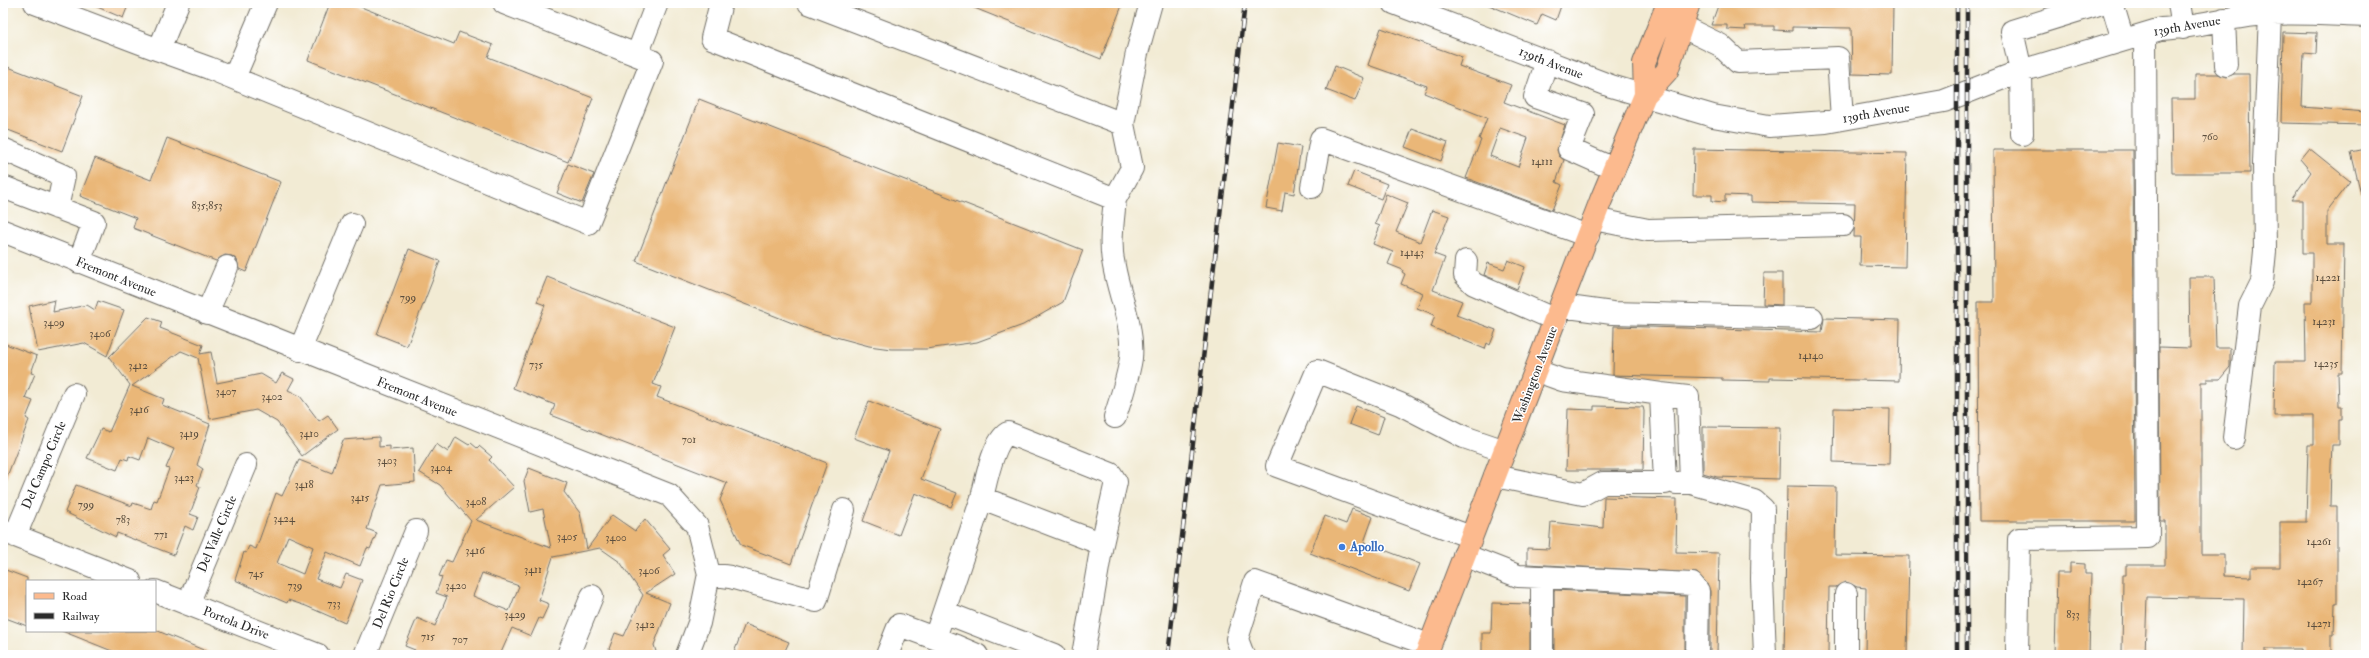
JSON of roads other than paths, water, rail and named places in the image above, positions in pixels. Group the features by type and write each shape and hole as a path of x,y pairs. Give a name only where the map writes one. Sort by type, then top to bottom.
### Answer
{"main road":[{"name":"Washington Avenue","path":"1644,95 1644,63 1668,3"},
{"name":"Washington Avenue","path":"1432,645 1467,546 1537,371 1614,169 1644,95 1667,70 1690,3"}],"street":[{"path":"35,3 234,78 588,223 652,61 504,3"},
{"path":"159,50 178,3"},
{"path":"234,78 266,3"},
{"path":"637,55 657,3"},
{"path":"721,3 712,38 1115,199"},
{"path":"808,3 1123,124"},
{"path":"1115,417 1124,389 1131,357 1129,328 1111,247 1115,199 1132,168 1123,124 1137,53 1151,3"},
{"name":"139th Avenue","path":"1394,3 1611,86 1713,116 1769,126 1842,119 1944,101 2022,71 2161,29 2183,28 2224,19 2270,14 2366,16"},
{"path":"2022,134 2022,71 2012,31 2102,3"},
{"path":"2112,3 2123,40"},
{"path":"2179,3 2183,28"},
{"path":"2234,438 2250,306 2262,282 2265,251 2264,162 2270,14"},
{"path":"2224,19 2226,65"},
{"path":"1683,27 1720,45 1738,62 1838,58 1842,119"},
{"path":"2017,655 2019,539 2148,536 2145,34"},
{"path":"1547,61 1535,97 1583,114 1569,149 1614,169"},
{"path":"1312,187 1321,139 1591,227 1648,230 1842,225"},
{"path":"3,149 64,176 57,208"},
{"path":"3,187 94,222 79,262"},
{"path":"300,350 352,224"},
{"name":"Fremont Avenue","path":"3,231 669,495 697,526 709,574 699,623 687,655"},
{"path":"1466,261 1465,275 1474,284 1559,313 1812,318"},
{"path":"207,313 227,267"},
{"path":"1505,451 1464,437 1400,404 1317,371 1277,466 1467,546 1518,576 1692,584 1698,591 1697,655"},
{"path":"1537,371 1562,380 1688,398 1691,483"},
{"name":"Del Campo Circle","path":"9,533 74,394"},
{"path":"1661,394 1665,483"},
{"path":"935,638 982,498 989,470 1001,437 1008,433 1111,474 1116,482 1102,544 1083,655"},
{"name":"Del Valle Circle","path":"188,604 246,465"},
{"path":"1495,476 1583,494 1603,483 1691,483 1748,499 1763,509 1762,579 1765,655"},
{"path":"982,498 1102,544"},
{"path":"709,574 730,577 816,601 844,510"},
{"name":"Del Rio Circle","path":"365,655 416,531"},
{"path":"9,533 127,580"},
{"path":"1542,577 1542,655"},
{"path":"1244,655 1237,638 1255,582 1432,645"},
{"name":"Portola Drive","path":"156,591 318,655"},
{"path":"1846,594 1846,655"},
{"path":"568,655 592,596"},
{"path":"944,612 1054,655"},
{"path":"887,655 899,625 935,638 954,651 977,655"}],"railway":[{"path":"1168,655 1245,3"},
{"path":"1957,3 1957,655"},
{"path":"1967,3 1967,655"}],"place":[{"name":"Apollo","path":"1342,547"}]}
